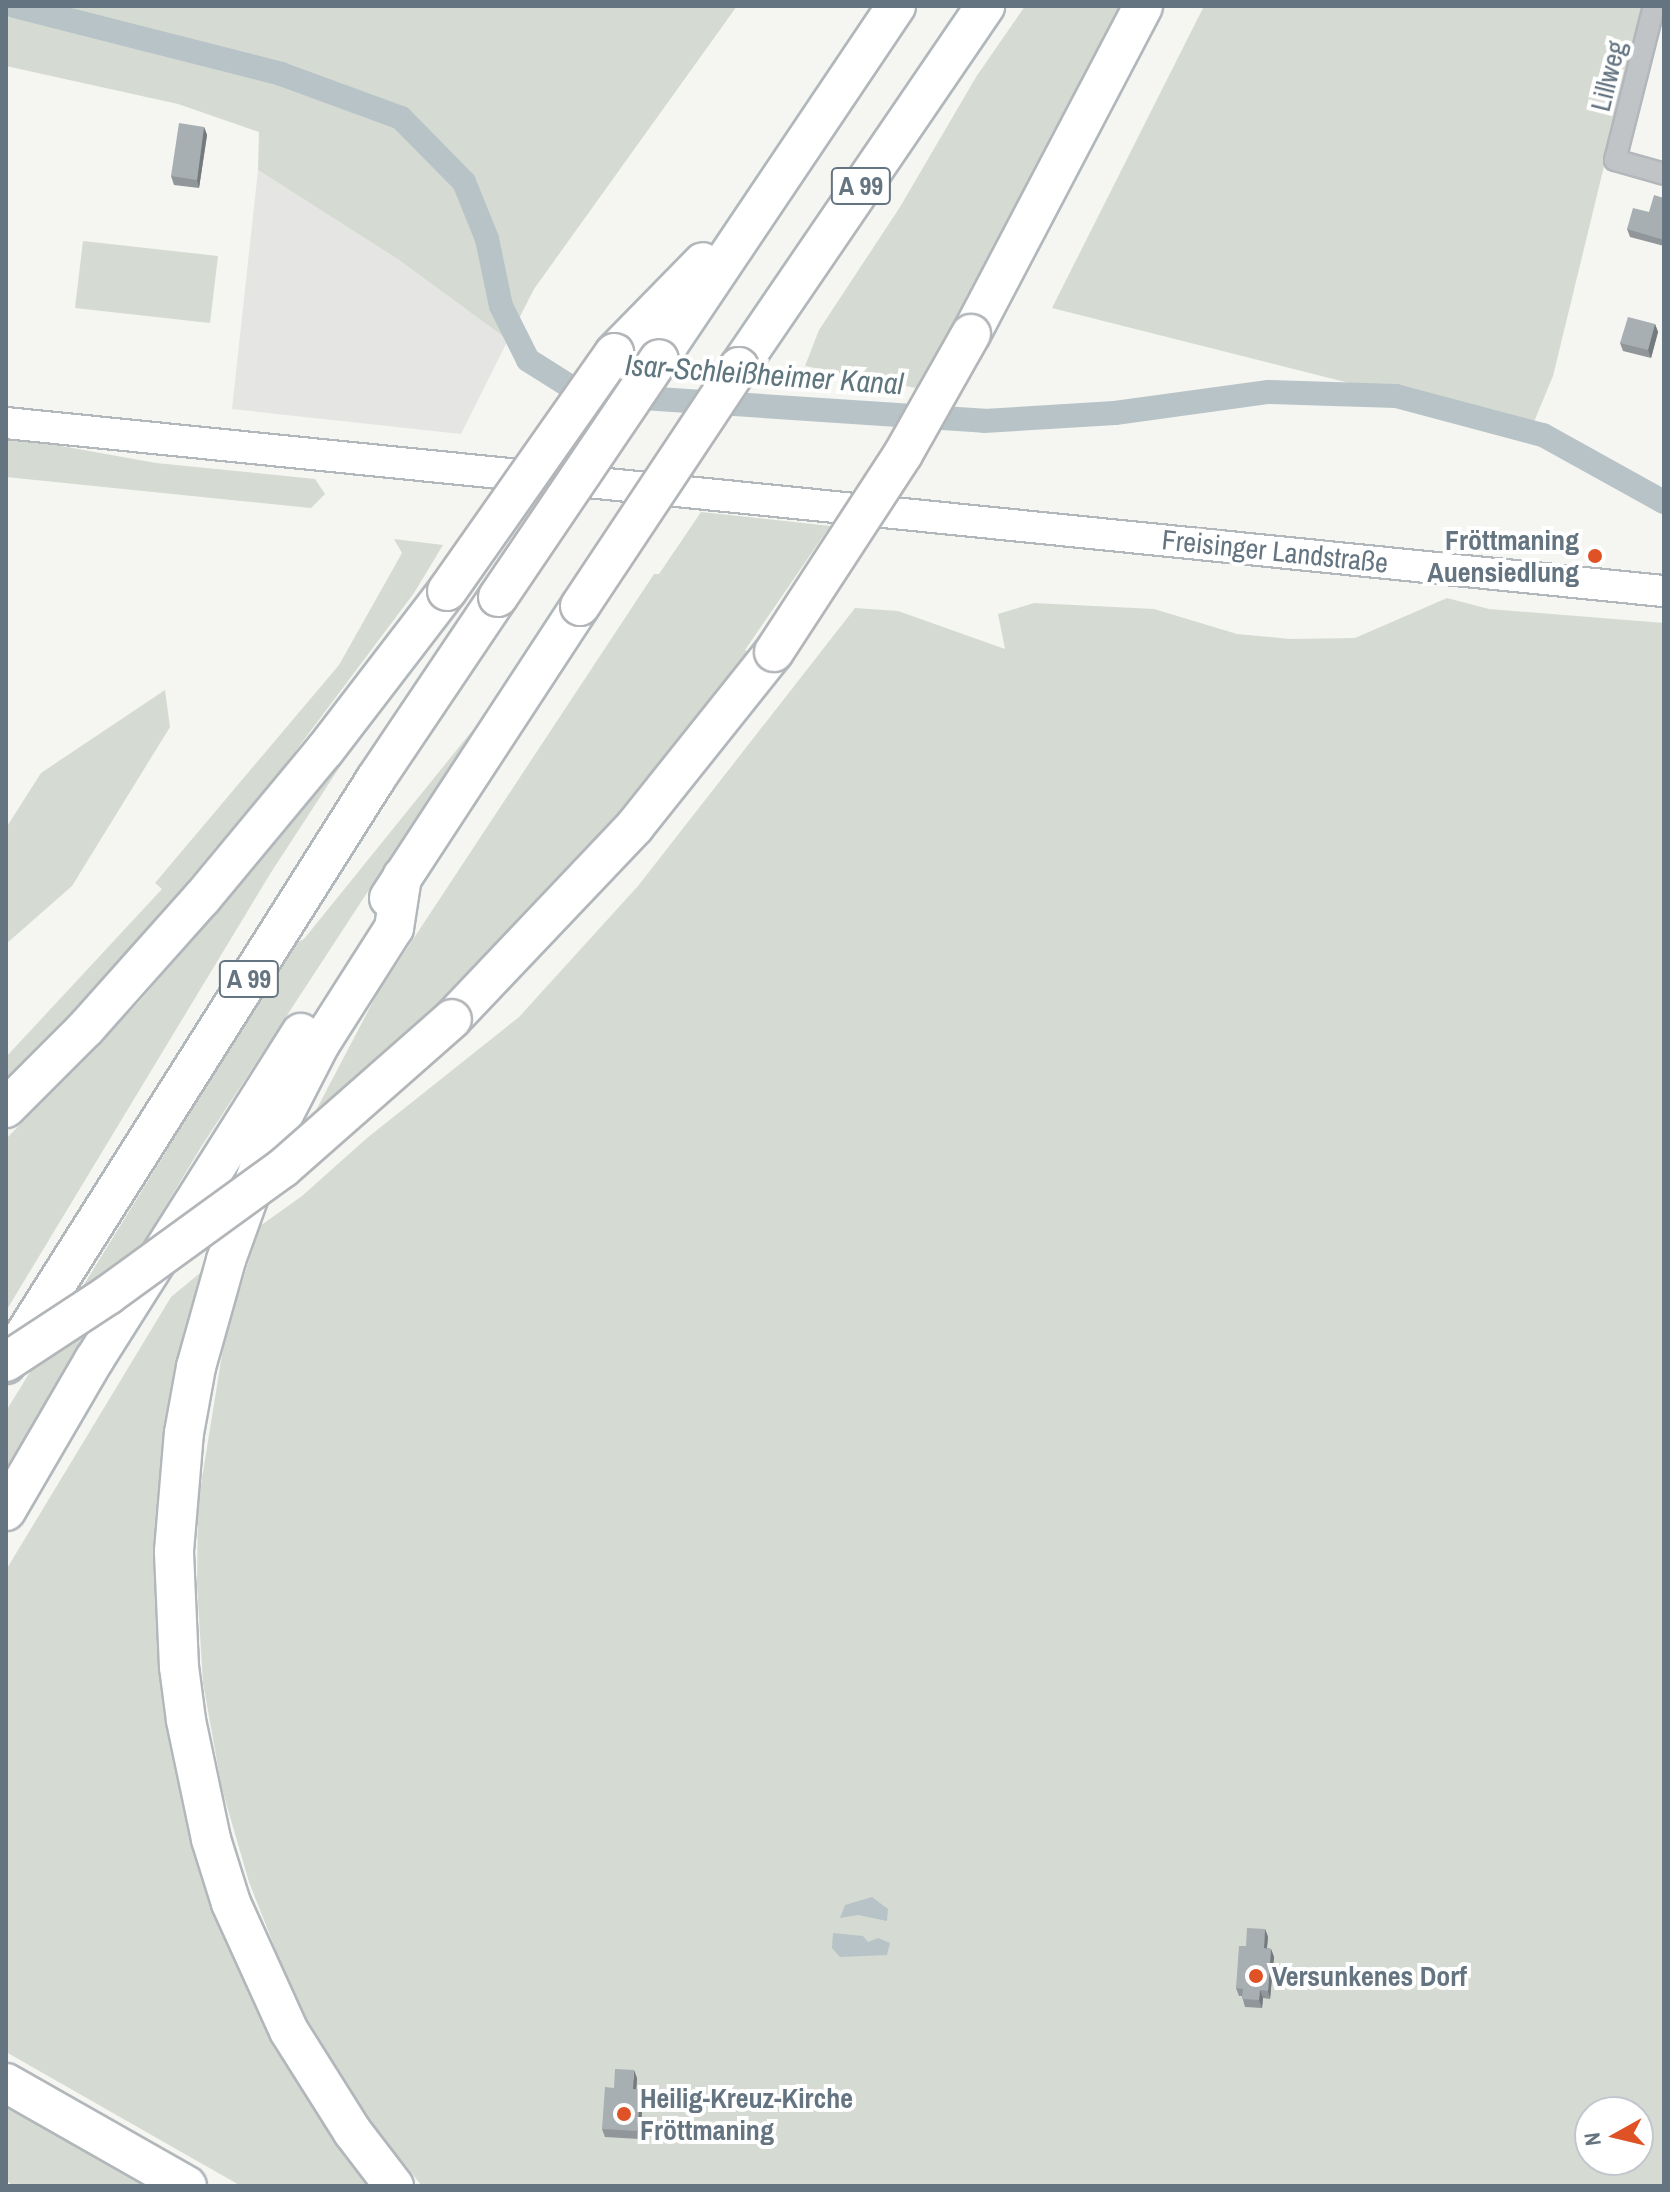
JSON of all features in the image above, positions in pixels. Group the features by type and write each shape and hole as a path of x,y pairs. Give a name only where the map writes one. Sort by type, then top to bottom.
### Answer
{"highway":[{"name":"A 99","path":"6,1363 375,780 896,6"},
{"name":"A 99","path":"6,1511 197,1195 402,877 739,367 985,6"},
{"path":"6,1363 108,1295 283,1168 452,1019 635,826 774,652 903,454 971,334 1143,6"},
{"path":"6,1108 86,1028 202,898 325,750 447,591 614,353 763,200"},
{"path":"394,2186 352,2131 289,2031 231,1903 211,1839 186,1720 177,1640 174,1551 184,1433 196,1367 226,1260 266,1149 320,1044 394,928 402,877"},
{"path":"6,2083 187,2186"}],"main road":[{"name":"Freisinger Landstraße","path":"6,423 1664,591"}],"street":[{"name":"Lillweg","path":"1654,6 1615,160 1664,174"}],"shaded area":[{"path":"6,6 737,6 534,289 508,340 399,260 258,170 259,132 178,104 6,66"},
{"path":"1025,6 1126,6 959,329 916,388 805,366 819,330 900,207 976,77"},
{"path":"1204,6 1643,6 1553,376 1531,429 1052,308"},
{"path":"258,170 399,260 508,340 461,434 232,409"},
{"path":"83,241 218,256 210,323 75,308"},
{"path":"6,440 50,444 156,463 315,479 325,494 311,508 6,477"},
{"path":"701,512 830,526 745,650 754,655 701,725 444,1010 311,1120 377,994 654,574 659,574"},
{"path":"394,539 443,545 414,593 285,765 119,963 6,1081 6,1057 162,889 155,883 339,665 402,553"},
{"path":"1447,598 1489,609 1664,623 1664,2186 422,2186 368,2119 295,1999 249,1882 222,1789 203,1683 197,1585 198,1503 225,1336 260,1226 302,1196 367,1138 519,1017 638,886 855,608 898,611 1005,649 998,614 1034,603 1154,609 1237,634 1290,639 1355,638"},
{"path":"165,690 170,727 72,886 6,944 6,828 41,773"},
{"path":"476,726 201,1147 6,1472 6,1411 294,944 304,939"},
{"path":"334,759 341,765 270,874 6,1311 6,1139 139,1002 235,891 310,796"},
{"path":"217,1259 188,1359 187,1777 382,2186 241,2186 6,2052 6,1570 171,1297"},
{"path":"872,1897 888,1909 887,1921 858,1915 840,1918 845,1905"},
{"path":"833,1933 863,1936 868,1942 878,1938 890,1943 887,1955 840,1957 832,1948"},
{"path":"6,2099 158,2186 13,2186 6,2180"}],"building":[{"path":"179,123 204,127 197,180 171,176"},
{"path":"1654,195 1664,198 1664,240 1627,229 1633,208 1649,212"},
{"path":"1628,317 1655,324 1648,350 1620,343"},
{"name":"Versunkenes Dorf","path":"1247,1928 1265,1929 1264,1948 1271,1949 1268,1991 1260,1990 1259,2000 1242,1999 1243,1989 1236,1988 1239,1946 1246,1946"},
{"name":"Heilig-Kreuz-Kirche Fröttmaning","path":"615,2069 634,2070 633,2089 641,2089 637,2131 602,2129 605,2087 614,2088"}],"waterway":[{"name":"Isar-Schleißheimer Kanal","path":"15,6 281,74 401,118 464,182 487,239 501,306 528,360 582,394 984,421 1115,413 1269,392 1396,396 1543,435 1664,502"}],"place":[{"name":"Fröttmaning Auensiedlung","path":"1595,556"},
{"name":"Versunkenes Dorf","path":"1256,1976"},
{"name":"Heilig-Kreuz-Kirche Fröttmaning","path":"624,2114"}]}
